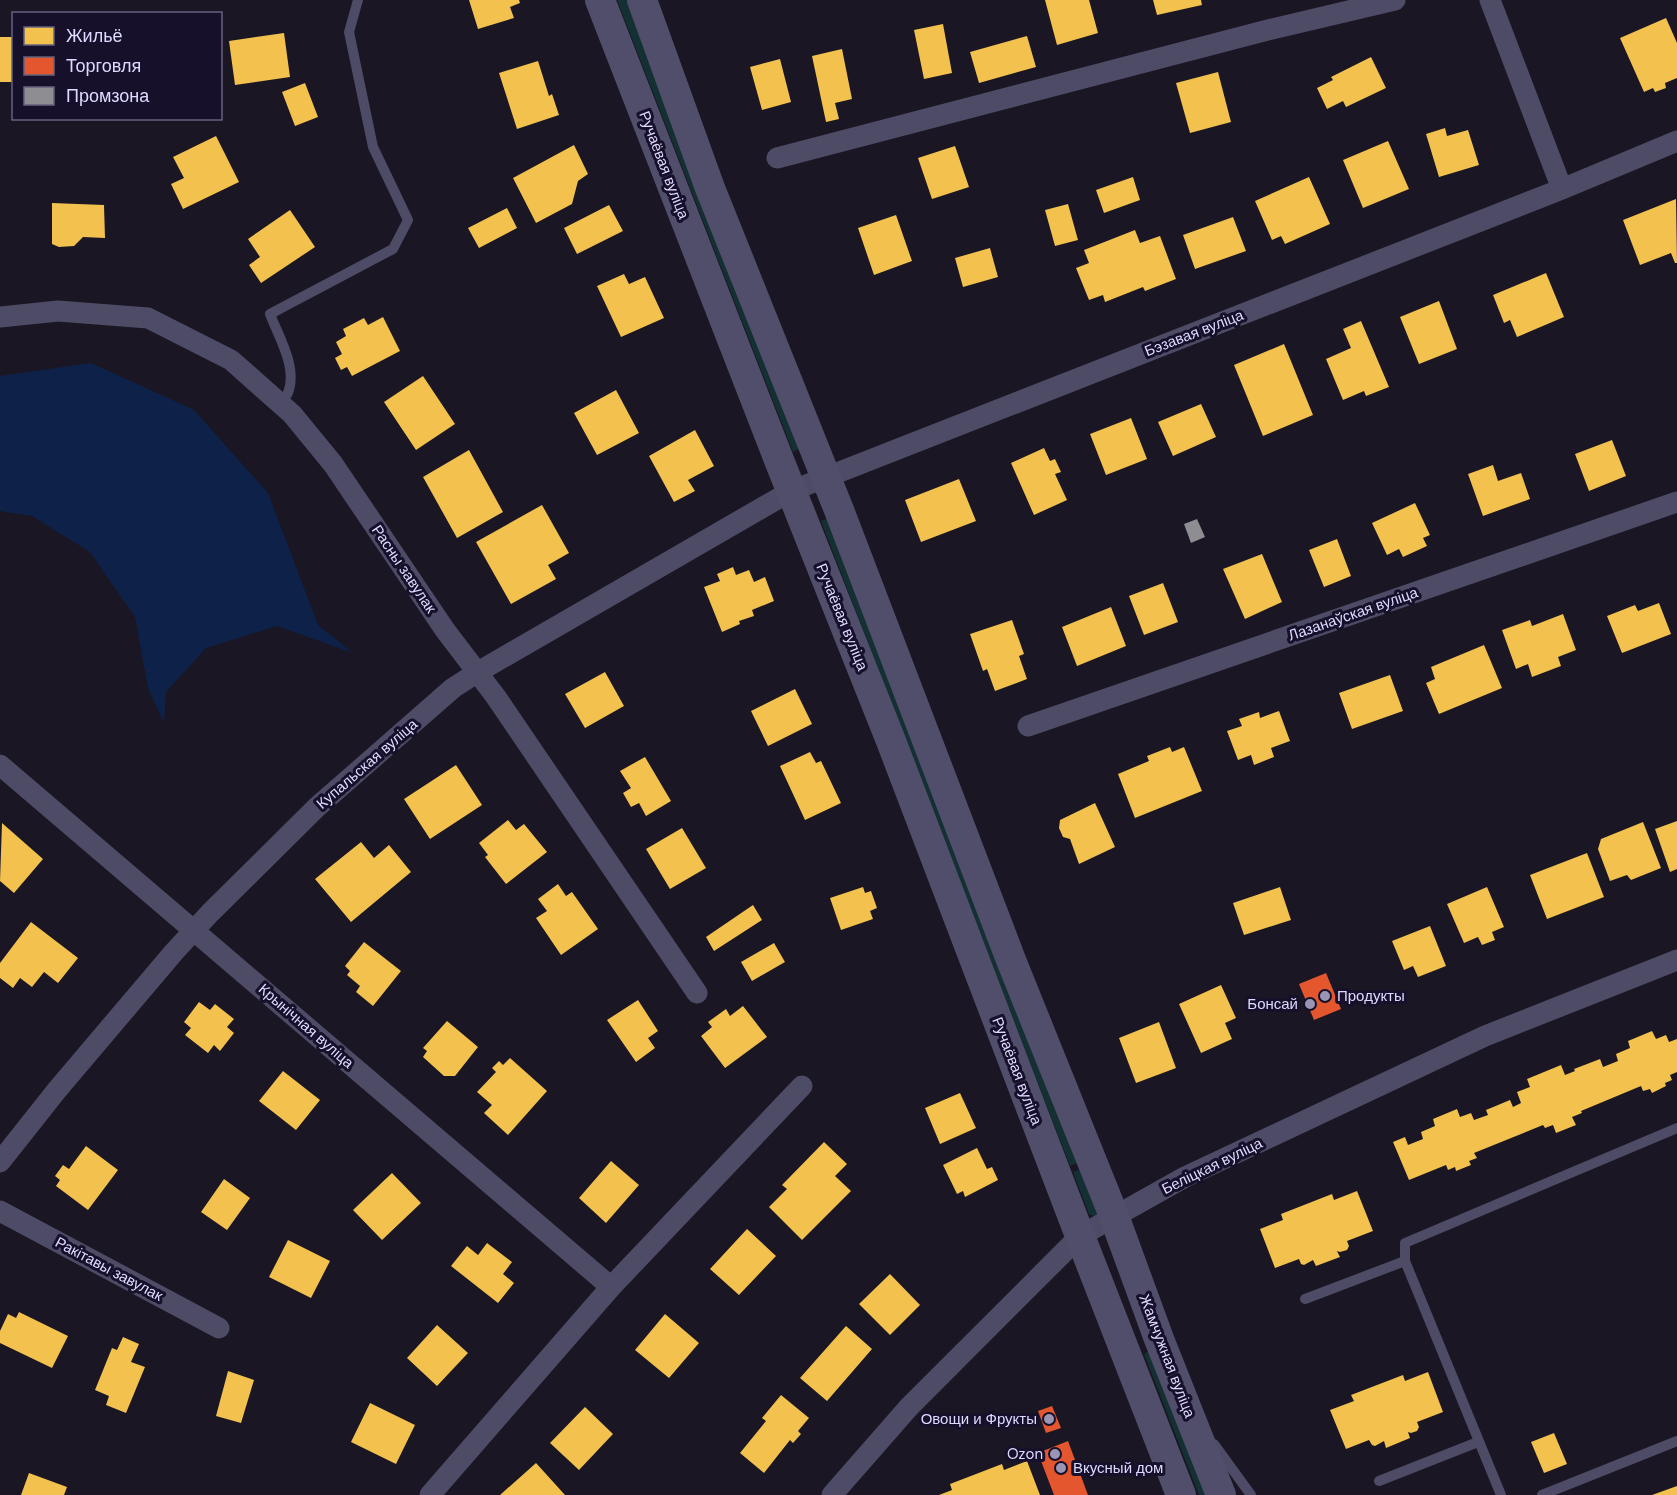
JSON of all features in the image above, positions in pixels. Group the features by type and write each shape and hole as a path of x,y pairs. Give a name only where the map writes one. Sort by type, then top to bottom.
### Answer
{"main road":[{"name":"Ручаёвая вуліца","path":"600,0 895,752 1080,1236"},
{"path":"642,0 710,188 826,477 1011,960 1114,1216"},
{"name":"Жамчужная вуліца","path":"1114,1216 1221,1495"},
{"path":"1080,1236 1181,1495"}],"street":[{"path":"777,158 1272,29 1395,0"},
{"path":"1490,0 1562,189"},
{"name":"Бэзавая вуліца","path":"826,477 1562,189 1677,141"},
{"name":"Расны завулак","path":"0,317 58,311 148,318 231,360 292,414 333,464 697,993"},
{"name":"Купальская вуліца","path":"0,1162 57,1090 193,932 317,807 453,688 791,491 826,477"},
{"name":"Лазанаўская вуліца","path":"1028,726 1676,504"},
{"name":"Крынічная вуліца","path":"0,765 611,1287"},
{"name":"Беліцкая вуліца","path":"840,1492 909,1407 1080,1236 1185,1178 1485,1036 1677,960"},
{"path":"430,1495 611,1287 802,1086"},
{"name":"Ракітавы завулак","path":"0,1211 219,1328"}],"lane":[{"path":"287,395 291,386 290,365 270,314 393,249 408,220 373,147 350,32 358,0"},
{"path":"1501,1495 1405,1260 1405,1243 1677,1128"},
{"path":"1305,1299 1405,1260"},
{"path":"1186,1406 1251,1495"},
{"path":"1542,1495 1677,1441"},
{"path":"1379,1481 1478,1442"}],"green space":[{"path":"617,0 632,0 804,447 793,452"},
{"path":"831,517 1082,1161 1070,1166 821,521"},
{"path":"1084,1168 1098,1215 1089,1214 1073,1172"},
{"path":"1151,1350 1209,1495 1199,1495 1144,1354"}],"water":[{"path":"91,363 194,410 268,493 318,625 353,653 277,626 206,648 166,692 164,723 148,688 135,617 90,552 32,516 0,511 0,376"}],"building: Жильё":[{"path":"469,0 519,0 520,3 510,7 514,18 478,29"},
{"path":"1045,0 1089,0 1098,33 1057,45"},
{"path":"1153,0 1201,0 1202,5 1157,15"},
{"path":"1666,18 1677,43 1677,78 1665,83 1666,88 1655,92 1653,88 1644,92 1620,38"},
{"path":"943,24 952,73 924,79 914,30"},
{"path":"284,33 290,77 235,85 229,41"},
{"path":"1027,36 1036,67 979,83 970,52"},
{"path":"0,37 12,37 12,82 0,82"},
{"path":"842,49 852,99 835,103 839,119 826,122 812,56"},
{"path":"1371,57 1386,88 1346,107 1343,101 1327,109 1317,88 1333,80 1331,77"},
{"path":"780,59 791,102 762,110 750,67"},
{"path":"538,61 549,96 552,94 559,115 517,129 499,73"},
{"path":"1218,72 1231,122 1190,133 1176,83"},
{"path":"305,83 318,117 295,126 282,92"},
{"path":"1445,128 1447,136 1468,130 1479,165 1439,177 1426,134"},
{"path":"216,136 239,182 183,209 171,184 184,178 173,157"},
{"path":"1388,141 1409,189 1363,208 1343,160"},
{"path":"574,145 588,174 578,181 572,204 536,223 513,178"},
{"path":"955,146 969,187 932,199 918,158"},
{"path":"1133,177 1140,200 1104,213 1096,190"},
{"path":"1309,177 1330,224 1285,244 1281,236 1272,240 1255,201"},
{"path":"1676,199 1677,263 1671,253 1640,265 1623,220"},
{"path":"52,203 104,205 105,238 83,237 74,246 59,247 52,244"},
{"path":"1068,204 1078,240 1055,246 1045,210"},
{"path":"609,205 623,231 577,254 564,228"},
{"path":"507,208 517,228 479,248 468,228"},
{"path":"290,210 315,247 261,283 249,265 260,257 248,239"},
{"path":"896,215 912,261 874,275 858,228"},
{"path":"1233,217 1246,251 1195,269 1183,235"},
{"path":"1135,230 1140,243 1160,236 1176,279 1145,291 1143,287 1105,302 1103,295 1089,300 1076,268 1089,263 1084,250"},
{"path":"990,248 998,277 963,287 955,258"},
{"path":"1546,273 1564,317 1517,337 1510,320 1504,323 1493,295"},
{"path":"624,274 629,284 645,277 664,318 621,337 597,286"},
{"path":"1439,301 1457,349 1419,364 1400,317"},
{"path":"383,317 400,351 352,376 347,367 341,370 335,358 342,354 336,342 346,336 343,329 364,318 368,325"},
{"path":"1361,321 1389,387 1366,396 1364,391 1343,400 1326,359 1351,348 1343,329"},
{"path":"1284,344 1313,415 1263,436 1234,365"},
{"path":"423,376 455,424 416,450 384,402"},
{"path":"616,390 639,433 597,455 574,413"},
{"path":"1201,404 1216,437 1173,456 1158,422"},
{"path":"1131,418 1147,459 1106,475 1090,434"},
{"path":"695,430 714,466 688,480 695,491 674,502 649,456"},
{"path":"1612,440 1626,476 1589,491 1575,454"},
{"path":"1044,448 1050,461 1055,459 1061,472 1055,474 1067,500 1034,515 1011,463"},
{"path":"469,450 503,512 457,538 423,477"},
{"path":"1493,465 1498,481 1521,473 1530,499 1483,516 1468,474"},
{"path":"959,479 976,521 921,542 905,500"},
{"path":"1415,503 1430,535 1423,538 1427,546 1403,557 1399,549 1387,555 1372,523"},
{"path":"542,505 569,553 548,565 556,579 511,604 476,542"},
{"path":"1337,539 1351,576 1324,587 1309,550"},
{"path":"1262,554 1282,602 1245,619 1223,569"},
{"path":"733,567 736,575 749,570 754,582 765,577 774,601 752,610 754,616 739,621 740,624 722,632 704,587 720,581 717,574"},
{"path":"1163,583 1178,622 1144,635 1129,596"},
{"path":"1659,603 1671,634 1622,653 1607,616 1635,605 1638,611"},
{"path":"1111,607 1126,646 1077,666 1062,627"},
{"path":"1563,614 1576,650 1558,657 1561,666 1532,677 1528,664 1516,669 1502,630 1530,620 1532,626"},
{"path":"1012,620 1024,654 1019,656 1027,679 995,691 987,669 983,671 970,634"},
{"path":"1484,645 1502,688 1439,714 1426,683 1435,679 1431,667"},
{"path":"605,672 624,706 585,728 565,694"},
{"path":"1390,675 1403,711 1352,729 1339,693"},
{"path":"795,689 812,724 768,746 751,711"},
{"path":"1279,711 1290,741 1271,748 1274,757 1254,765 1251,755 1238,760 1227,731 1242,726 1239,719 1259,712 1260,718"},
{"path":"1170,747 1172,752 1184,747 1202,791 1135,818 1118,774 1149,761 1147,756"},
{"path":"810,752 816,763 821,761 841,803 805,820 780,766"},
{"path":"645,757 671,801 646,816 639,803 631,807 623,793 631,788 620,771"},
{"path":"456,765 482,805 430,839 404,799"},
{"path":"1095,803 1115,847 1079,864 1070,839 1063,837 1059,828 1060,820"},
{"path":"508,820 516,830 524,824 547,852 506,884 485,857 488,855 479,843"},
{"path":"1677,821 1677,869 1670,872 1655,829"},
{"path":"1643,822 1661,868 1631,880 1627,875 1610,881 1598,849 1601,839"},
{"path":"2,823 43,859 14,893 0,881"},
{"path":"682,828 706,868 670,889 646,849"},
{"path":"361,842 374,858 389,845 411,872 351,922 315,879"},
{"path":"1587,853 1604,897 1547,919 1530,875"},
{"path":"558,884 566,896 572,892 598,929 561,955 536,918 547,911 538,899"},
{"path":"863,887 865,893 871,891 877,908 870,911 873,919 841,930 830,898"},
{"path":"1280,887 1291,920 1244,935 1233,903"},
{"path":"1487,887 1504,927 1492,932 1495,940 1482,945 1478,937 1464,943 1447,904"},
{"path":"753,905 762,920 714,951 706,937"},
{"path":"31,922 78,958 58,983 44,972 32,987 20,978 13,988 0,978 0,963"},
{"path":"1430,926 1446,966 1418,977 1413,966 1404,970 1392,941"},
{"path":"364,942 401,971 373,1006 356,992 360,986 347,975 350,971 345,966"},
{"path":"774,943 785,962 752,981 741,962"},
{"path":"1221,985 1236,1018 1225,1023 1232,1039 1201,1053 1179,1004"},
{"path":"638,1000 658,1031 648,1038 655,1048 636,1062 607,1020"},
{"path":"199,1002 210,1010 215,1004 234,1019 227,1027 234,1033 220,1051 214,1045 208,1053 185,1035 191,1028 184,1022"},
{"path":"743,1006 767,1037 725,1068 701,1036 712,1027 708,1022 726,1009 730,1016"},
{"path":"447,1021 478,1047 455,1076 444,1076 423,1057 427,1051 423,1048"},
{"path":"1159,1022 1176,1068 1136,1083 1119,1038"},
{"path":"1652,1031 1656,1039 1666,1035 1669,1042 1677,1039 1677,1072 1670,1075 1672,1080 1665,1083 1666,1086 1652,1093 1650,1089 1643,1091 1641,1086 1581,1111 1582,1113 1572,1117 1576,1125 1556,1133 1553,1125 1545,1128 1543,1125 1474,1153 1477,1158 1469,1161 1471,1165 1456,1171 1455,1167 1448,1170 1446,1165 1409,1180 1393,1142 1405,1137 1408,1145 1423,1139 1421,1132 1435,1126 1433,1119 1457,1109 1460,1117 1471,1113 1474,1120 1488,1115 1486,1110 1510,1100 1513,1107 1521,1103 1517,1092 1530,1087 1527,1079 1561,1065 1565,1075 1600,1059 1603,1067 1618,1061 1616,1054 1630,1048 1628,1041"},
{"path":"510,1058 547,1091 508,1135 484,1113 492,1105 477,1092 496,1072 492,1068 499,1061 503,1065"},
{"path":"283,1071 320,1100 296,1130 259,1101"},
{"path":"960,1093 976,1128 940,1144 925,1108"},
{"path":"824,1142 847,1164 835,1176 851,1191 802,1240 769,1207 787,1189 782,1185"},
{"path":"86,1146 118,1170 88,1210 56,1186 60,1180 55,1176 63,1165 69,1169"},
{"path":"977,1148 987,1169 992,1167 998,1180 965,1197 963,1191 957,1194 943,1165"},
{"path":"611,1161 639,1185 606,1223 579,1198"},
{"path":"392,1173 421,1203 382,1240 353,1210"},
{"path":"224,1179 250,1198 227,1230 201,1212"},
{"path":"1357,1191 1373,1231 1347,1241 1349,1246 1347,1250 1337,1251 1340,1257 1316,1266 1313,1260 1304,1265 1299,1259 1275,1268 1260,1229 1283,1220 1281,1214 1332,1194 1334,1200"},
{"path":"747,1229 776,1256 739,1295 710,1269"},
{"path":"288,1240 330,1261 311,1298 269,1277"},
{"path":"487,1243 512,1262 503,1274 514,1283 498,1303 451,1266 467,1246 478,1255"},
{"path":"890,1274 920,1305 890,1335 859,1304"},
{"path":"19,1312 68,1336 52,1368 0,1343 0,1331 8,1314 16,1318"},
{"path":"665,1314 699,1343 669,1378 635,1350"},
{"path":"437,1325 468,1353 437,1386 407,1358"},
{"path":"846,1326 872,1349 827,1401 800,1378"},
{"path":"123,1337 139,1344 131,1362 145,1367 126,1413 106,1405 109,1396 95,1390 112,1348 117,1350"},
{"path":"228,1371 254,1380 241,1423 216,1416"},
{"path":"1428,1372 1443,1412 1417,1422 1419,1427 1417,1431 1408,1432 1410,1438 1386,1448 1384,1441 1375,1446 1369,1440 1346,1449 1330,1410 1354,1401 1351,1395 1403,1375 1405,1381"},
{"path":"781,1395 809,1418 798,1431 801,1434 793,1443 790,1440 764,1473 740,1453 766,1421 762,1418"},
{"path":"370,1403 415,1425 396,1464 351,1442"},
{"path":"585,1407 613,1434 579,1470 550,1443"},
{"path":"1554,1433 1567,1464 1544,1473 1531,1442"},
{"path":"1027,1461 1040,1495 939,1495 952,1490 950,1484 1002,1464 1004,1470"},
{"path":"536,1463 565,1495 500,1495"},
{"path":"29,1473 67,1487 64,1495 21,1495"},
{"path":"1677,1486 1677,1495 1652,1495"}],"building: Торговля":[{"path":"1326,973 1341,1009 1314,1020 1299,984"},
{"name":"Овощи и Фрукты","path":"1052,1406 1061,1428 1046,1433 1038,1411"},
{"path":"1068,1441 1088,1495 1054,1495 1038,1453"}],"building: Промзона":[{"path":"1197,519 1205,537 1191,543 1184,524"}],"place":[{"name":"Продукты","path":"1325,996"},
{"name":"Бонсай","path":"1310,1004"},
{"name":"Овощи и Фрукты","path":"1049,1419"},
{"name":"Ozon","path":"1055,1454"},
{"name":"Вкусный дом","path":"1061,1468"}]}
